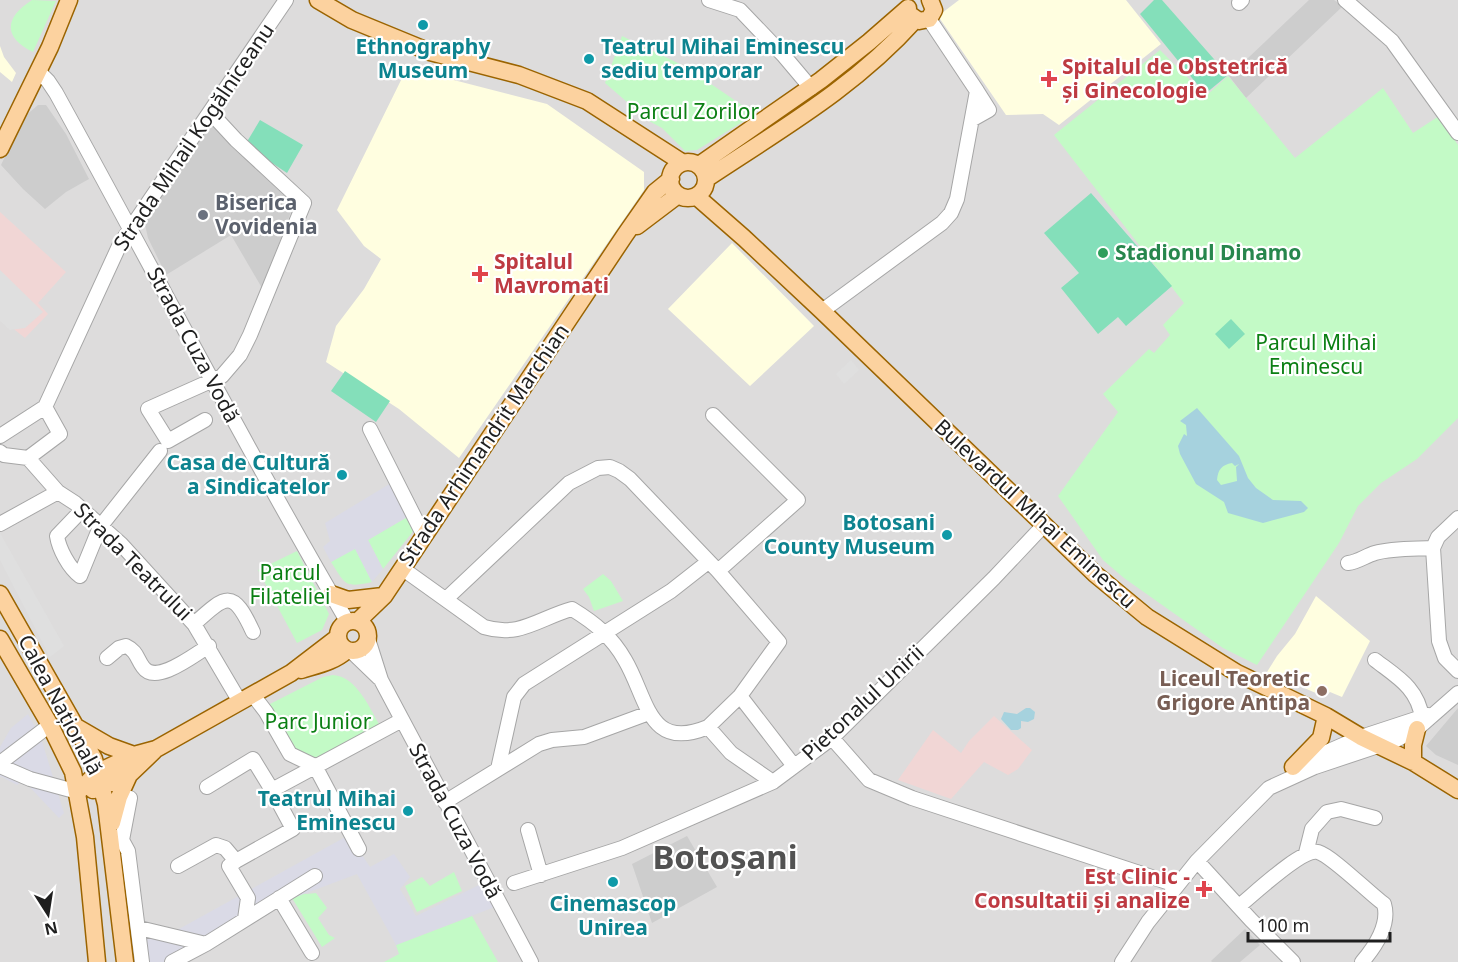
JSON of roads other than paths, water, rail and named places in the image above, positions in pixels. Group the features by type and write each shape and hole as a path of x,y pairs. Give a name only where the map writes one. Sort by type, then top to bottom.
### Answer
{"main road":[{"path":"0,149 69,0"},
{"name":"Bulevardul Mihai Eminescu","path":"318,0 352,20 430,52 547,84 587,101 633,131 690,178 744,238 1095,574 1147,617 1237,673 1413,762 1458,790"},
{"path":"690,178 869,42 924,8"},
{"path":"690,178 822,104 891,45 924,8"},
{"name":"Strada Arhimandrit Marchian","path":"353,621 384,596 403,569 424,536 625,236 655,192 690,178 688,198 678,195 625,236"},
{"name":"Calea Națională","path":"0,594 94,759 100,779 110,836 125,962"},
{"path":"331,594 348,600 384,596"},
{"name":"Strada Arhimandrit Marchian","path":"368,637 384,596"},
{"path":"78,792 134,755 156,749 291,673 345,646 360,650 368,637 365,626 353,621 340,628 345,646"},
{"name":"Calea Națională","path":"0,639 50,725 73,772 85,837 98,962"},
{"path":"1293,767 1322,738 1326,716"},
{"path":"1413,762 1413,745 1420,724"},
{"path":"74,725 94,739 134,755"},
{"path":"110,836 112,819 129,775 156,749"},
{"path":"100,779 129,775"}],"street":[{"name":"Strada Mihail Kogălniceanu","path":"45,407 120,244 286,0"},
{"path":"709,0 728,2 740,10 811,88"},
{"path":"1345,0 1392,41 1458,132"},
{"path":"822,311 942,223 951,213 957,199 977,91 924,8"},
{"name":"Strada Cuza Vodă","path":"38,71 56,93 131,228 226,409 331,594 353,621"},
{"path":"205,420 168,441 148,409 222,376 240,355 304,203 236,140 210,112"},
{"path":"0,436 45,407 60,434 28,458 4,455 0,452"},
{"path":"498,769 514,697 524,684 713,567 798,500 713,415"},
{"path":"369,429 424,536"},
{"path":"82,510 57,536 74,571 80,576 100,527 160,450"},
{"name":"Strada Teatrului","path":"28,458 57,492 121,544 194,624 246,699 266,712 290,754 315,766"},
{"path":"403,569 484,627 499,631 515,631 572,609 605,632 625,660 649,713 660,727 675,733 692,734 708,726 740,696 779,642 713,567 630,479 610,467 598,468 569,483 446,599"},
{"path":"0,524 57,492"},
{"path":"1458,518 1438,537 1433,548 1439,641 1444,658 1458,671"},
{"name":"Pietonalul Unirii","path":"514,883 622,848 773,782 832,738 994,578 1044,525"},
{"path":"1348,563 1358,562 1379,552 1433,548"},
{"path":"194,624 214,606 227,601 234,602 242,608 253,632"},
{"name":"Strada Cuza Vodă","path":"368,637 381,680 531,962"},
{"path":"107,658 119,648 126,646 135,652 148,672 161,673 209,646"},
{"name":"Strada Cuza Vodă","path":"345,646 381,680"},
{"path":"1375,660 1412,689 1421,708 1420,724"},
{"path":"1269,788 1315,767 1380,747 1420,724 1458,693"},
{"path":"740,696 794,766"},
{"path":"445,802 539,744 552,740 584,737 649,713"},
{"path":"272,790 402,720"},
{"path":"1122,962 1148,922 1197,861 1293,767 1391,726 1420,724"},
{"path":"50,725 0,764 30,779 78,792"},
{"path":"708,726 732,753 773,782"},
{"path":"832,738 869,780 912,798 1176,885"},
{"path":"207,788 253,759 293,829 229,866 248,898 245,919"},
{"path":"315,766 358,849"},
{"path":"130,798 122,840 128,851 142,962"},
{"path":"1306,853 1312,829 1327,812 1341,810 1375,818"},
{"path":"528,830 541,875"},
{"path":"178,866 216,845 221,845 236,861"},
{"path":"1239,906 1306,853 1318,852 1334,862 1384,904 1387,914 1384,928 1362,962"},
{"path":"1197,861 1288,960"},
{"path":"172,962 206,944 315,876"},
{"path":"279,898 312,953"},
{"path":"139,928 206,944"}],"water":[{"path":"1197,408 1239,456 1248,478 1256,488 1273,500 1301,501 1308,508 1304,512 1263,523 1228,513 1224,502 1196,484 1180,454 1178,446 1184,434 1187,436 1186,425 1180,421","holes":["1232,463 1235,466 1239,464 1236,467 1237,481 1221,485 1217,480 1221,468"]},
{"path":"1026,708 1035,712 1034,719 1028,722 1021,721 1021,728 1018,730 1011,730 1001,719 1004,712 1017,714"}],"place":[{"name":"Ethnography Museum","path":"423,25"},
{"name":"Teatrul Mihai Eminescu sediu temporar","path":"589,59"},
{"name":"Spitalul de Obstetrică și Ginecologie","path":"1049,79"},
{"name":"Biserica Vovidenia","path":"203,215"},
{"name":"Stadionul Dinamo","path":"1103,253"},
{"name":"Spitalul Mavromati","path":"480,274"},
{"name":"Casa de Cultură a Sindicatelor","path":"342,475"},
{"name":"Botosani County Museum","path":"947,535"},
{"name":"Liceul Teoretic Grigore Antipa","path":"1322,691"},
{"name":"Teatrul Mihai Eminescu","path":"408,811"},
{"name":"Cinemascop Unirea","path":"613,882"},
{"name":"Est Clinic - Consultatii și analize","path":"1204,889"}],"district":[{"name":"Botoșani","path":"725,857"}],"park label":[{"name":"Parcul Zorilor","path":"693,112"},
{"name":"Parcul Mihai Eminescu","path":"1316,355"},
{"name":"Parcul Filateliei","path":"290,585"},
{"name":"Parc Junior","path":"318,722"}]}
